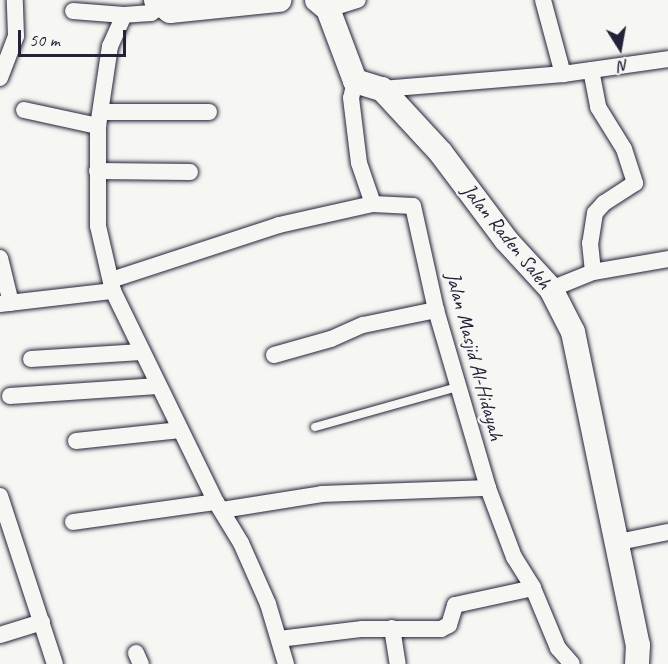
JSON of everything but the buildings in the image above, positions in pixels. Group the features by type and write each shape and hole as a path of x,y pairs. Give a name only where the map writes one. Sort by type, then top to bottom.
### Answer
{"street":[{"path":"0,78 16,36 15,0"},
{"path":"73,11 124,15 151,13 159,3 170,11 279,0"},
{"path":"0,258 5,303 112,286 279,225 373,204 359,163 351,98 355,81 322,4 358,0"},
{"path":"543,0 563,74"},
{"path":"124,15 110,46 102,81 99,119 98,226 112,286 141,352 268,604 286,664"},
{"path":"355,81 382,89 563,74 668,59"},
{"path":"591,70 598,106 624,149 635,183 604,202 595,213 590,243 593,272"},
{"name":"Jalan Raden Saleh","path":"382,89 441,153 506,240 551,288 573,332 583,366 614,543 638,645 638,664"},
{"path":"24,110 99,119 209,112"},
{"path":"97,171 190,172"},
{"name":"Jalan Masjid Al-Hidayah","path":"373,204 413,206 436,310 488,488 514,557 533,588 558,648 572,664"},
{"path":"551,288 593,272 668,259"},
{"path":"274,355 331,339 363,325 436,310"},
{"path":"31,359 141,352"},
{"path":"10,396 158,386"},
{"path":"76,441 180,430"},
{"path":"73,522 322,494 488,488"},
{"path":"0,496 55,664"},
{"path":"614,543 668,532"},
{"path":"279,639 392,628 441,629 448,626 455,605 533,588"},
{"path":"0,635 42,622"},
{"path":"392,628 398,664"}],"lane":[{"path":"315,427 457,387"}]}
